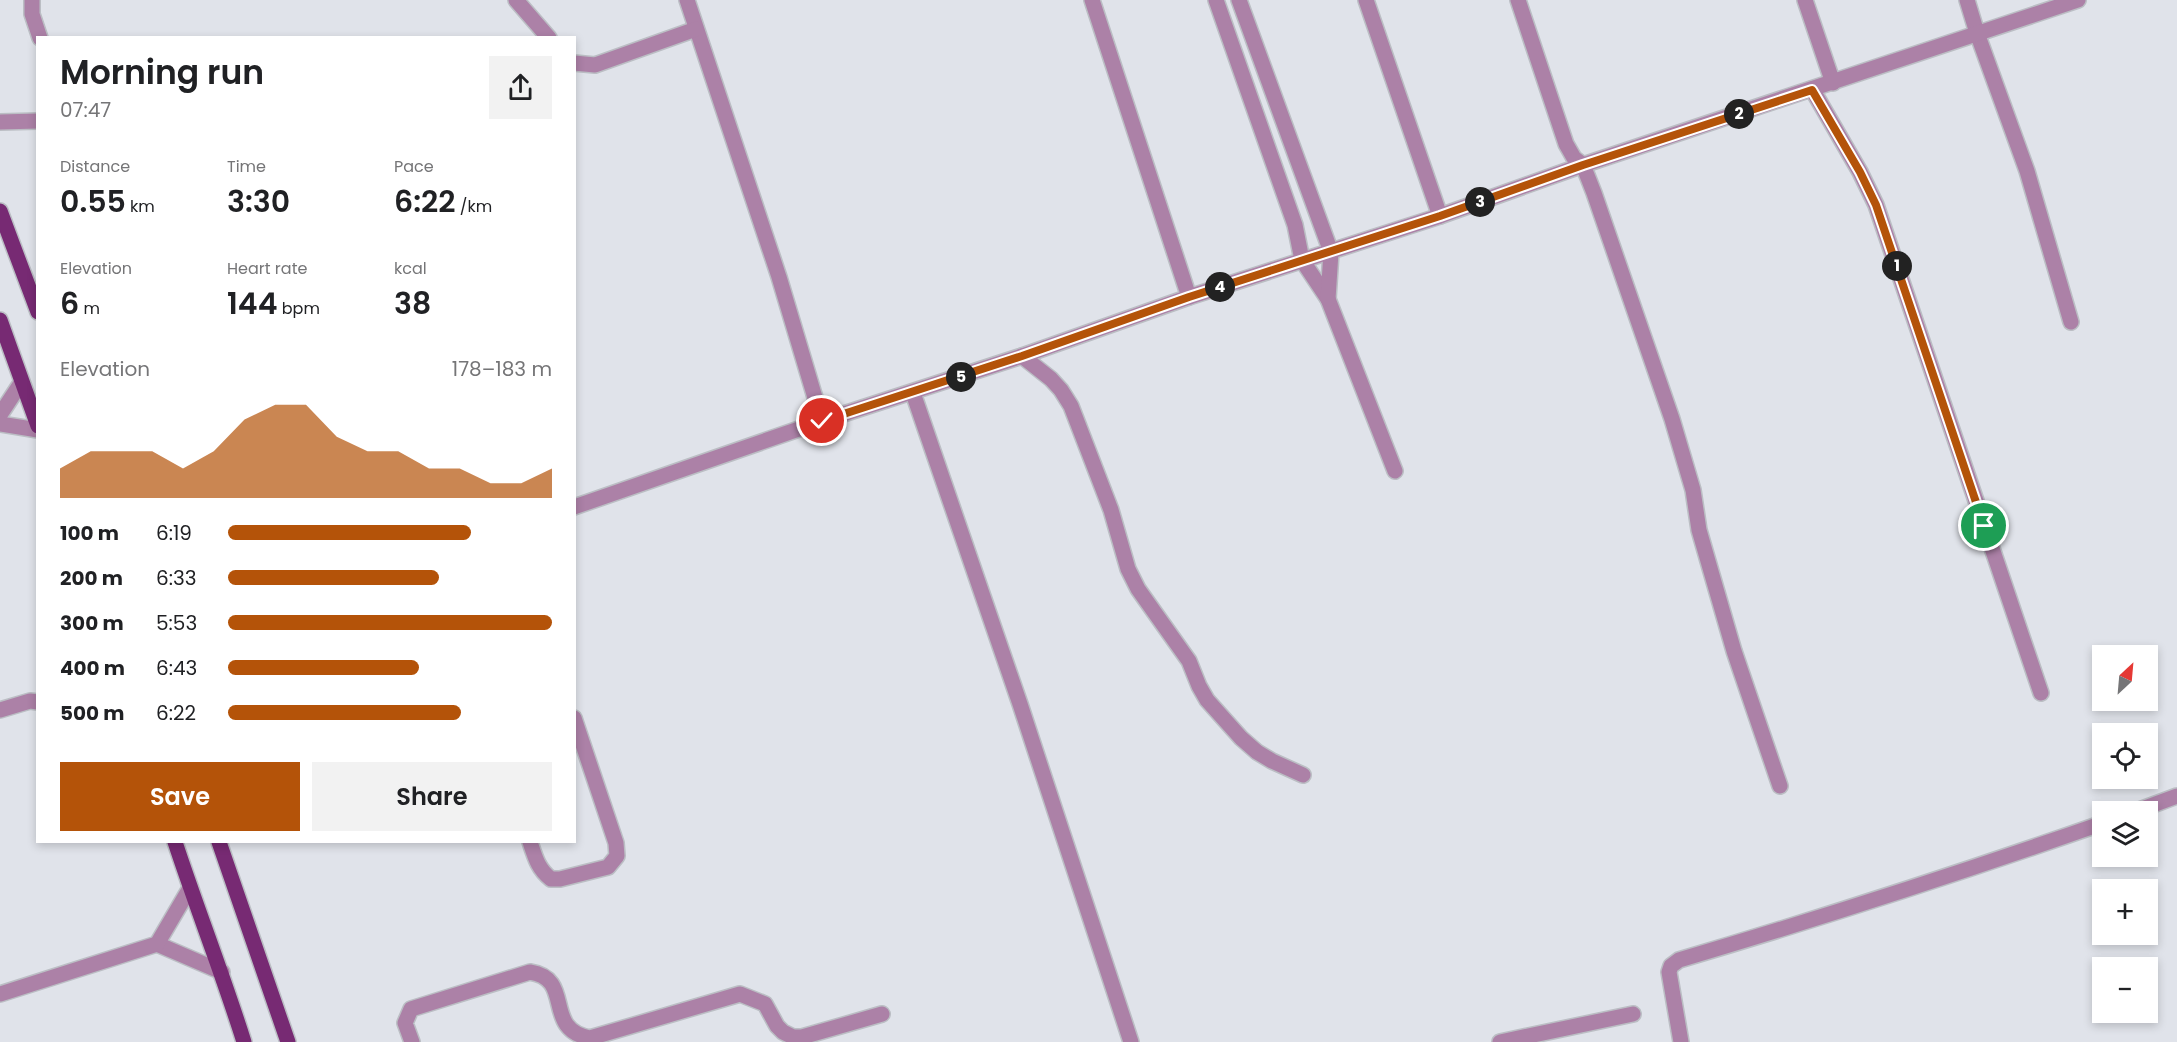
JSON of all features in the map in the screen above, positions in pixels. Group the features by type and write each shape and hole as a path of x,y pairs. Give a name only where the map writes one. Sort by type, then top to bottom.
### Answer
{"main road":[{"path":"0,211 36,307"},
{"path":"0,320 36,423"},
{"path":"175,843 222,972 244,1042"},
{"path":"219,843 288,1042"}],"street":[{"path":"32,0 32,14 39,36"},
{"path":"516,0 547,36"},
{"path":"687,0 779,277 822,421"},
{"path":"1092,0 1189,297"},
{"path":"1216,0 1294,225 1302,260 1328,299 1395,471"},
{"path":"1239,0 1331,252 1328,299"},
{"path":"1366,0 1440,216"},
{"path":"1518,0 1566,144 1574,158 1583,165 1672,419 1693,490 1699,530 1734,651 1780,786"},
{"path":"1805,0 1833,83"},
{"path":"1967,0 2027,171 2071,322"},
{"path":"576,506 822,421 1022,356 1189,297 1440,216 1583,165 2078,0"},
{"path":"576,63 595,65 696,29"},
{"path":"1238,65 1259,59"},
{"path":"1812,90 1860,172 1876,205 2041,693"},
{"path":"0,122 36,121"},
{"path":"1022,356 1051,379 1071,406 1111,510 1128,569 1138,589 1189,661 1198,686 1207,700 1241,738 1257,752 1303,775"},
{"path":"0,415 21,382"},
{"path":"913,393 1020,704 1131,1042"},
{"path":"0,423 36,428"},
{"path":"0,710 30,701 36,702"},
{"path":"530,843 537,863 543,873 551,879 560,879 608,867 617,856 616,843 576,724"},
{"path":"2158,803 2177,796"},
{"path":"1681,1042 1670,972 1671,966 1679,960 1872,901 2092,826"},
{"path":"157,944 190,888"},
{"path":"0,994 157,944 222,972"},
{"path":"412,1042 405,1023 411,1009 530,972 543,975 552,982 565,1023 572,1032 590,1038 740,994 765,1004 777,1026 793,1037 802,1037 882,1014"},
{"path":"1500,1042 1633,1014"}],"route":[{"path":"822,421 913,393 1189,297 1440,216 1583,165 1812,90 1860,172 1876,205 1984,526"}]}
